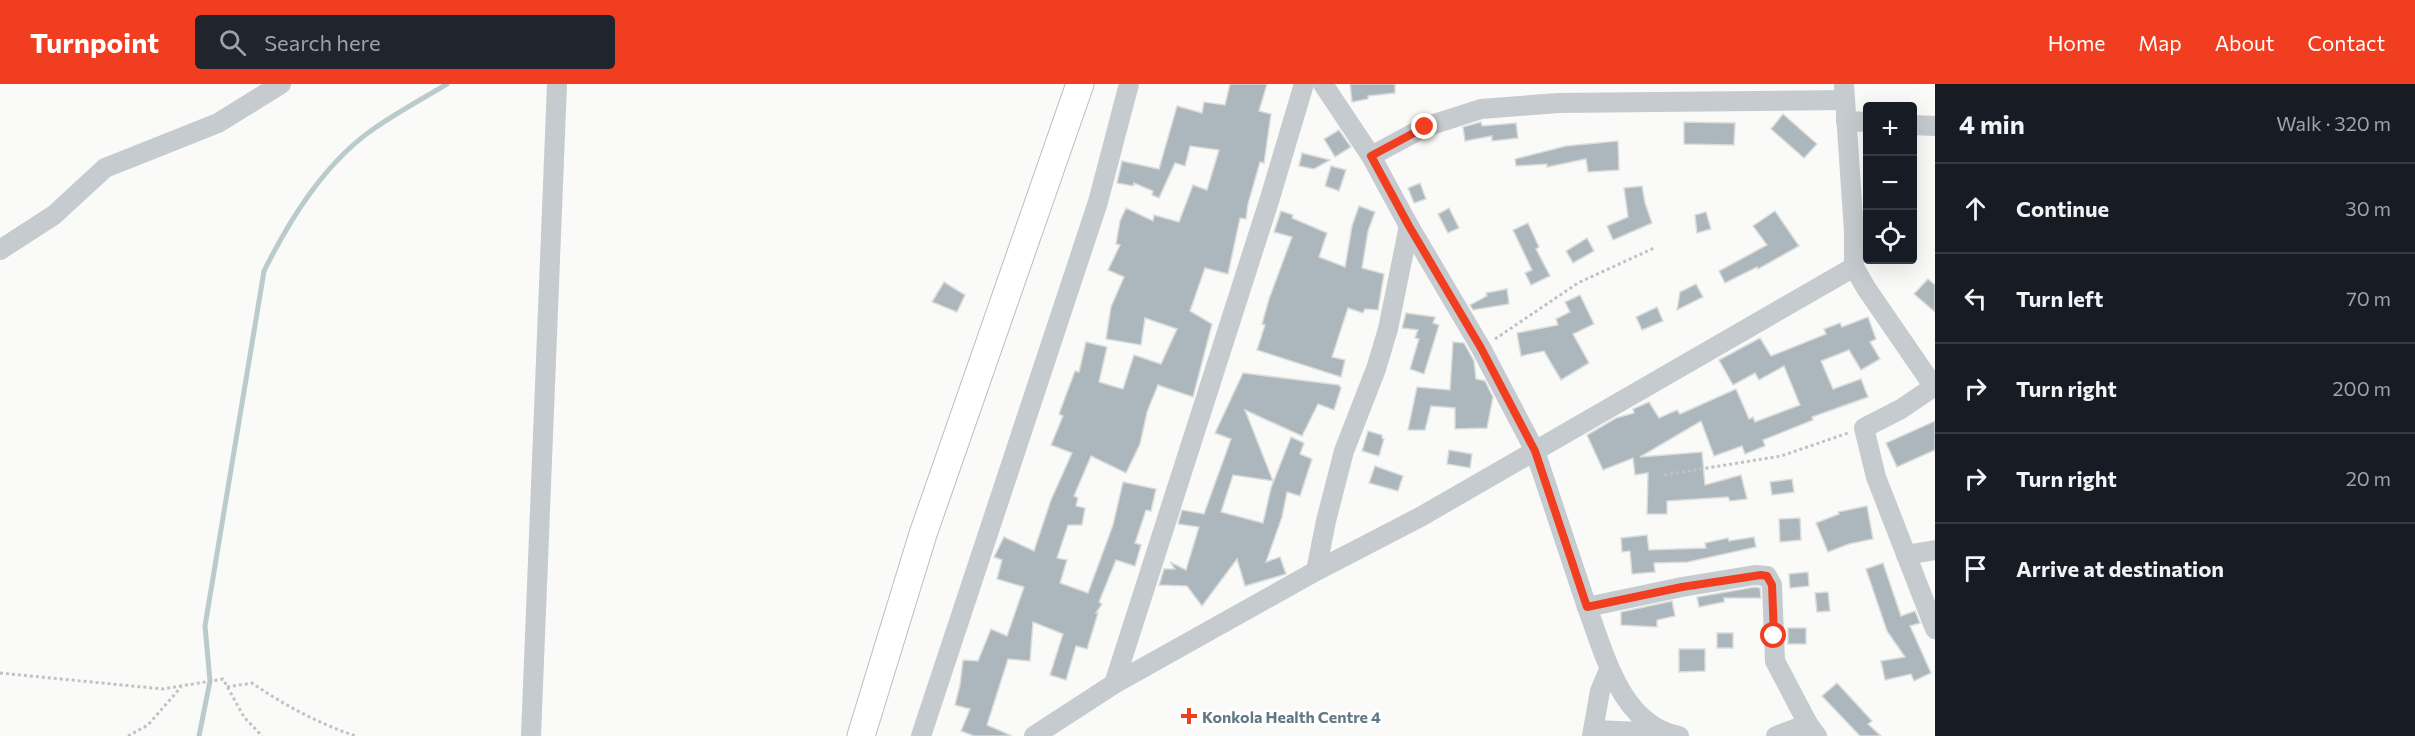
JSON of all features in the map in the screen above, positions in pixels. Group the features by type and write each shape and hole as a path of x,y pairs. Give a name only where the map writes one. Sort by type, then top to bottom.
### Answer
{"street":[{"path":"0,250 54,215 105,168 218,123 281,84"},
{"path":"531,736 557,84"},
{"path":"861,736 923,534 1080,84"},
{"path":"921,736 1098,202 1129,84"},
{"path":"1114,684 1270,198 1304,84"},
{"path":"1323,84 1371,156 1409,226 1481,348 1535,451 1609,670 1623,695 1639,713 1672,735"},
{"path":"1371,156 1425,127 1481,109 1558,103 1844,92 1854,232 1854,267 1934,387 1901,409 1864,428 1876,477 1935,629"},
{"path":"1846,121 1863,122"},
{"path":"1917,125 1935,126"},
{"path":"1316,571 1344,452 1377,369 1409,226"},
{"path":"1034,736 1114,684 1316,571 1422,516 1854,267"},
{"path":"1906,555 1935,550"},
{"path":"1587,607 1682,587 1755,575 1767,576 1772,585 1775,661 1813,730 1776,736"},
{"path":"1609,670 1600,691 1593,733 1672,735"}],"path":[{"path":"1481,348 1578,283 1654,248"},
{"path":"1664,475 1781,456 1864,428"},
{"path":"0,673 163,689 223,679 243,717 262,736"},
{"path":"227,687 252,683 280,702 340,731 356,736"},
{"path":"128,736 148,725 182,686"}],"building":[{"path":"1230,84 1267,84 1259,111 1271,114 1264,163 1260,162 1246,219 1240,218 1228,274 1205,268 1190,311 1212,324 1193,397 1158,385 1147,412 1140,444 1126,473 1091,456 1074,496 1078,498 1076,506 1085,508 1082,525 1068,525 1057,558 1067,560 1060,583 1088,593 1113,525 1123,482 1156,489 1151,511 1146,510 1135,543 1141,545 1135,566 1116,560 1099,602 1102,604 1096,613 1098,613 1087,649 1076,646 1066,680 1050,675 1063,634 1033,622 1030,661 1008,659 987,725 1012,736 974,736 961,731 970,709 955,705 963,660 978,661 991,629 1007,636 1024,587 997,579 1002,560 994,557 1004,537 1034,551 1051,500 1072,453 1051,445 1063,416 1059,414 1075,371 1079,372 1086,342 1107,347 1099,382 1123,389 1134,355 1161,364 1177,329 1145,318 1141,345 1106,339 1111,307 1124,277 1108,270 1120,245 1116,244 1120,221 1126,208 1153,221 1154,215 1179,222 1193,185 1207,190 1219,150 1190,146 1185,166 1175,163 1159,198 1152,195 1153,191 1134,183 1133,186 1117,183 1122,161 1159,169 1177,106 1202,113 1204,102 1225,105"},
{"path":"1350,84 1395,84 1395,93 1368,96 1368,99 1352,102"},
{"path":"1783,114 1817,144 1804,158 1771,129"},
{"path":"1481,122 1482,126 1516,123 1518,138 1492,141 1492,136 1465,141 1463,127"},
{"path":"1684,122 1735,123 1734,145 1684,144"},
{"path":"1339,130 1351,147 1335,157 1324,139"},
{"path":"1618,141 1619,170 1588,172 1586,159 1547,167 1547,164 1516,166 1515,159 1566,146"},
{"path":"1302,153 1330,160 1314,169 1299,166"},
{"path":"1331,166 1346,170 1339,191 1325,186"},
{"path":"1420,183 1426,199 1414,203 1408,188"},
{"path":"1642,186 1652,223 1613,240 1607,226 1628,217 1624,188"},
{"path":"1359,206 1375,212 1368,231 1362,268 1384,274 1378,310 1365,309 1363,313 1348,308 1332,357 1345,360 1341,377 1257,350 1265,325 1262,324 1269,299 1292,237 1274,232 1281,211 1327,233 1319,257 1345,267 1352,226"},
{"path":"1449,208 1459,228 1448,233 1438,214"},
{"path":"1775,211 1799,246 1758,269 1757,267 1725,283 1719,271 1767,245 1753,226"},
{"path":"1706,212 1711,229 1697,233 1695,215"},
{"path":"1528,223 1539,247 1536,249 1550,276 1531,285 1525,273 1532,270 1513,230"},
{"path":"1587,238 1594,251 1573,263 1566,251"},
{"path":"1928,279 1935,285 1935,312 1914,294"},
{"path":"944,282 965,295 957,312 932,302"},
{"path":"1696,284 1703,297 1677,310 1680,292"},
{"path":"1507,289 1509,304 1473,310 1470,305 1487,296 1486,293"},
{"path":"1580,295 1594,324 1573,334 1589,363 1561,380 1544,351 1521,356 1517,333 1558,325 1556,319 1570,312 1565,302"},
{"path":"1657,307 1663,321 1642,330 1636,317"},
{"path":"1406,313 1435,317 1433,323 1439,325 1424,374 1410,369 1419,339 1415,338 1418,330 1402,328"},
{"path":"1868,317 1876,339 1870,342 1880,359 1861,370 1849,350 1821,361 1833,389 1861,379 1868,397 1812,417 1813,420 1763,440 1765,446 1745,454 1742,446 1714,456 1701,421 1640,457 1702,452 1705,485 1741,475 1747,499 1730,501 1728,497 1667,501 1667,514 1647,514 1648,473 1635,475 1633,458 1603,470 1587,435 1616,418 1634,413 1633,409 1649,402 1659,418 1677,410 1680,414 1736,389 1749,419 1753,417 1755,422 1800,405 1784,366 1759,380 1755,373 1733,385 1719,360 1760,338 1771,356 1826,334 1824,329 1840,323 1842,327"},
{"path":"1453,342 1464,343 1474,361 1476,379 1485,381 1493,397 1487,428 1455,429 1455,408 1431,406 1425,430 1408,430 1417,387 1450,390"},
{"path":"1243,373 1339,385 1341,388 1334,410 1318,404 1302,436 1245,410 1273,481 1233,475 1221,512 1263,523 1271,488 1291,437 1304,443 1300,454 1312,459 1300,496 1287,492 1282,517 1266,562 1280,557 1286,574 1245,586 1237,559 1202,606 1187,586 1159,585 1164,569 1175,569 1170,562 1186,570 1199,527 1178,524 1182,510 1204,514 1231,439 1215,433"},
{"path":"1935,421 1935,450 1897,467 1886,443"},
{"path":"1368,431 1382,435 1384,439 1379,456 1362,451"},
{"path":"1449,450 1472,454 1470,468 1447,464"},
{"path":"1375,466 1403,476 1398,491 1369,483"},
{"path":"1792,479 1794,492 1772,495 1770,482"},
{"path":"1867,506 1873,539 1849,544 1828,552 1816,523 1839,514 1838,512"},
{"path":"1800,518 1801,540 1780,542 1779,519"},
{"path":"1647,535 1649,550 1706,548 1705,543 1728,538 1729,541 1754,537 1756,547 1688,562 1654,563 1655,572 1632,574 1630,551 1622,552 1621,538"},
{"path":"1883,563 1901,616 1915,611 1920,623 1910,626 1931,673 1914,681 1911,674 1885,680 1881,661 1905,657 1887,631 1866,569"},
{"path":"1808,572 1809,586 1790,588 1789,574"},
{"path":"1760,588 1761,598 1724,598 1724,602 1699,607 1697,597"},
{"path":"1828,592 1830,611 1817,612 1815,593"},
{"path":"1672,601 1675,616 1657,620 1657,627 1621,625 1621,612"},
{"path":"1788,628 1806,628 1806,644 1788,644"},
{"path":"1717,633 1733,633 1733,648 1717,648"},
{"path":"1679,649 1705,649 1705,671 1679,672"},
{"path":"1837,683 1872,721 1868,724 1881,736 1860,736 1822,696"}],"waterway":[{"path":"199,736 210,681 205,626 264,271 297,212 339,159 372,130 447,84"}],"place":[{"name":"Konkola Health Centre 4","path":"1189,716"}],"route":[{"path":"1425,127 1371,156 1409,226 1481,348 1535,451 1587,607 1633,596 1761,575 1771,580 1774,636"}]}
